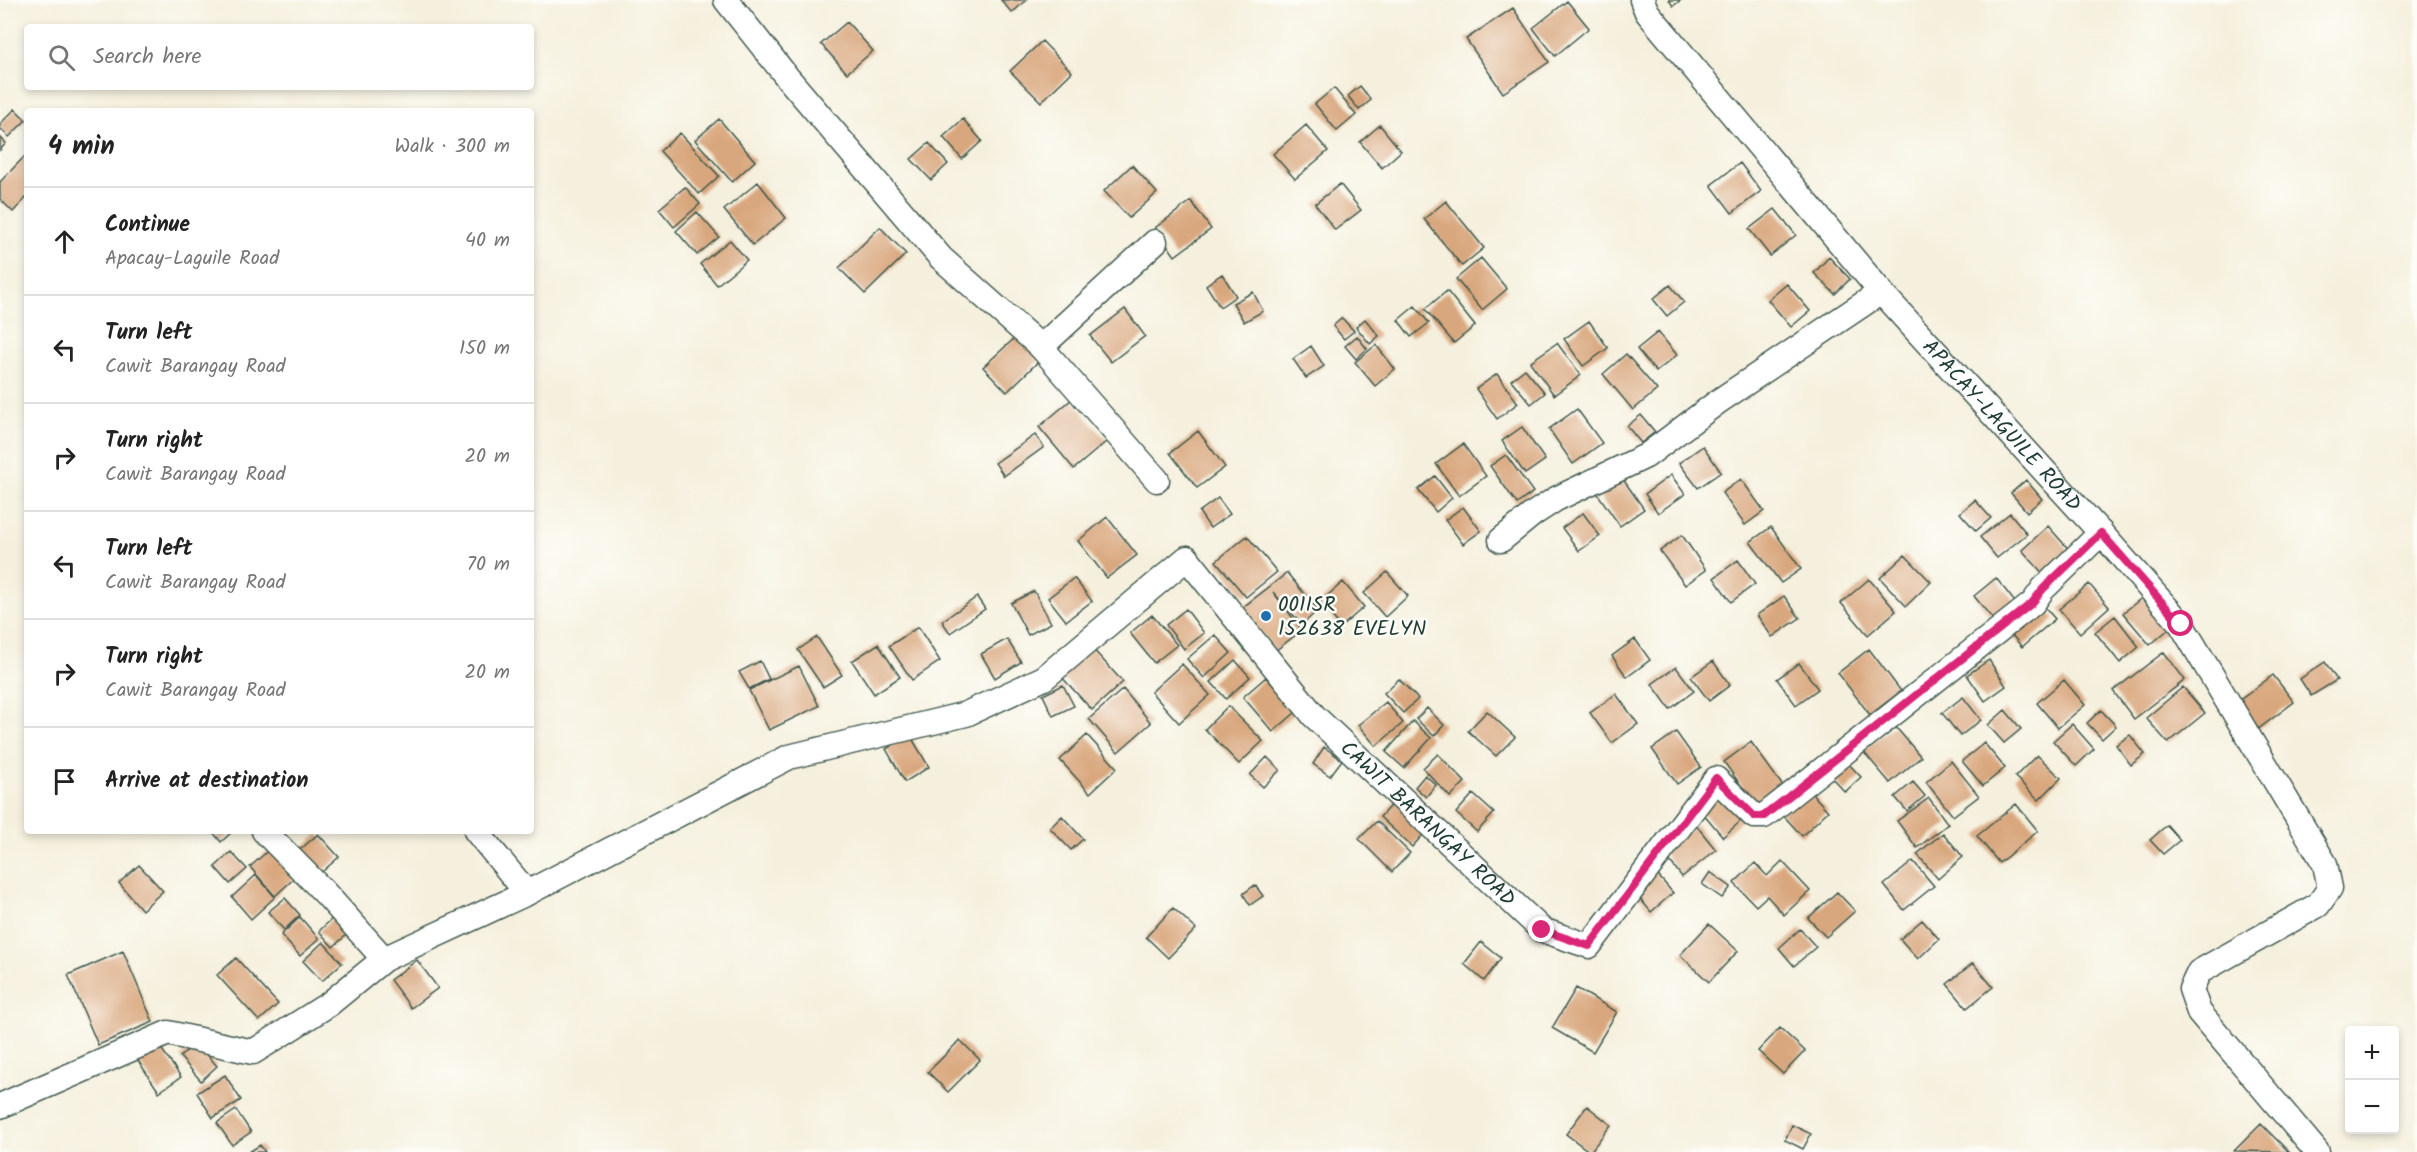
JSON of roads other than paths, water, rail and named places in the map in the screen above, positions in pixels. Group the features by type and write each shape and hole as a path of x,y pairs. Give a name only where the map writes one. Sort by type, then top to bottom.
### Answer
{"street":[{"path":"726,0 787,77 941,258 1041,347 1157,480"},
{"name":"APACAY-LAGUILE ROAD","path":"1642,0 1647,12 1881,292 2181,624 2325,864 2330,888 2318,905 2199,972 2191,989 2199,1012 2317,1152"},
{"path":"1041,347 1155,242"},
{"path":"1501,540 1556,499 1646,456 1719,401 1881,292"},
{"name":"CAWIT BARANGAY ROAD","path":"527,893 789,757 966,714 1044,678 1187,558 1314,716 1542,930 1589,946 1716,778 1754,816 1764,816 2032,603 2043,589 2101,533"},
{"path":"267,834 326,894 384,959"},
{"path":"0,1106 168,1033 253,1052 329,1004 384,959 527,893 478,834"}],"place":[{"name":"001ISR 152638 EVELYN","path":"1266,616"}]}
